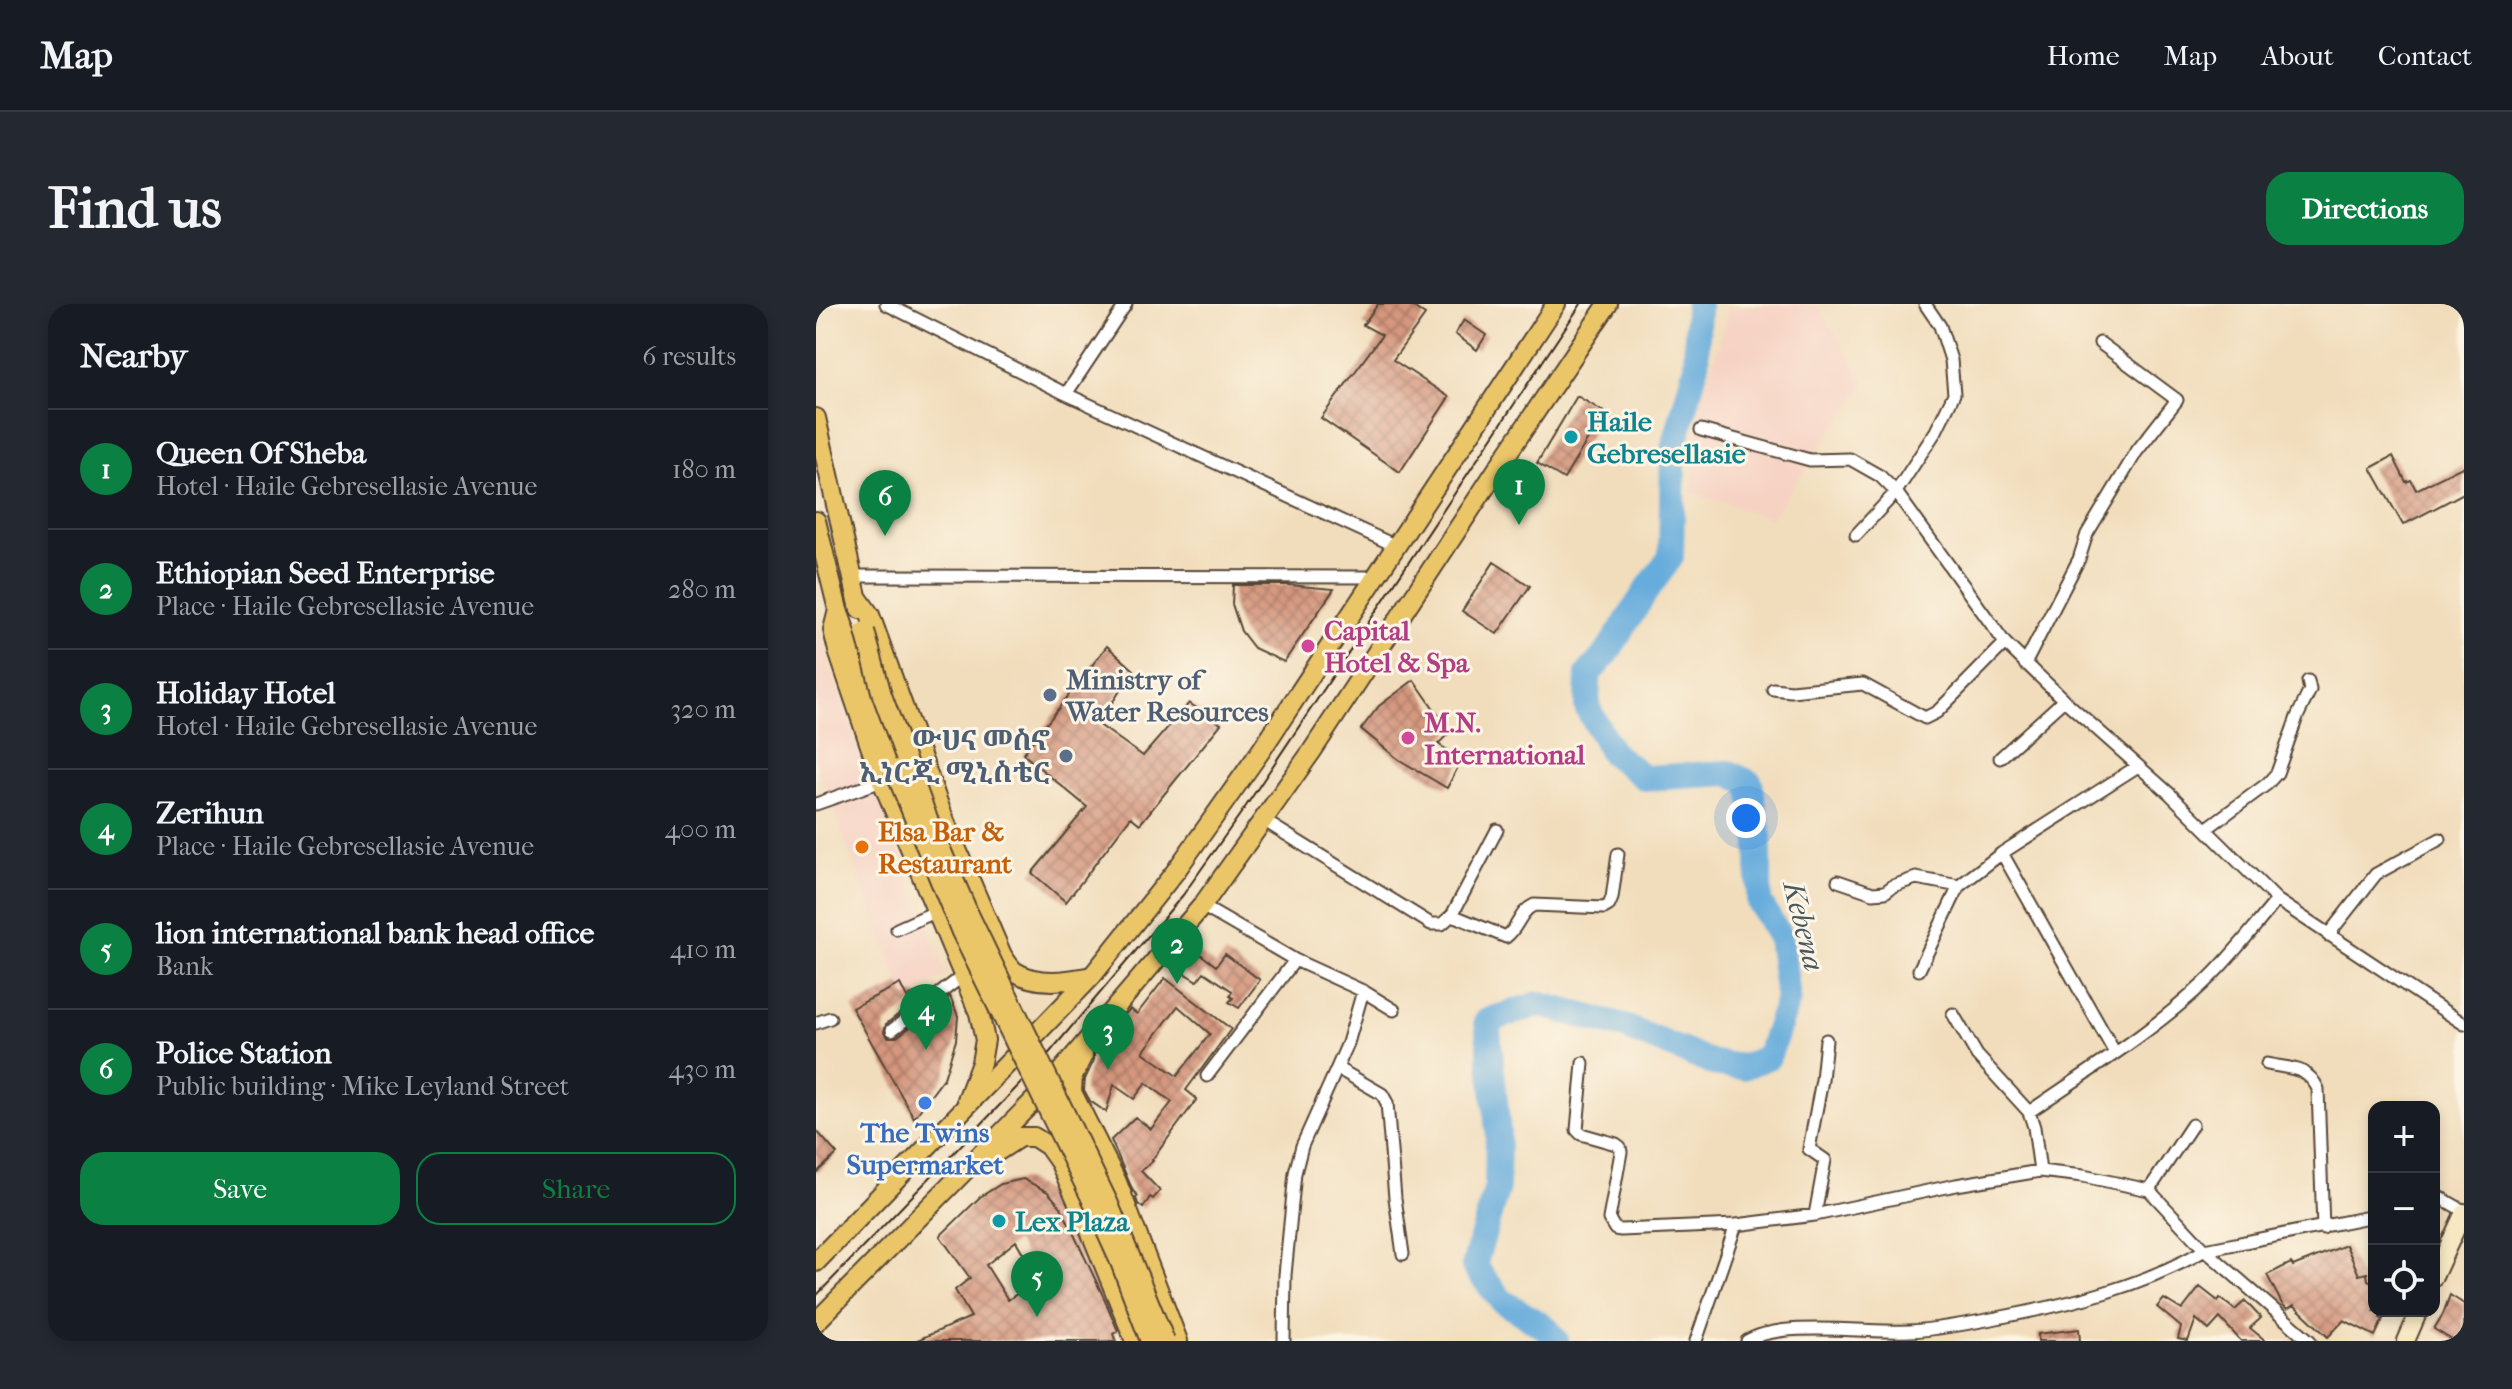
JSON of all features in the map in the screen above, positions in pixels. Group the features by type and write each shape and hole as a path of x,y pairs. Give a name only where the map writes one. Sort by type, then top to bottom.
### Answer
{"main road":[{"path":"816,1262 1092,976 1183,860 1260,752 1556,304"},
{"path":"816,1322 950,1183 1033,1103 1202,906 1312,751 1608,304"},
{"path":"816,418 882,695 968,912 1108,1202 1165,1341"},
{"path":"816,521 823,578 838,610 888,775 937,911 979,1013 985,1040 981,1063 959,1116"},
{"path":"858,598 870,615 944,819 1002,955 1013,970 1047,981 1092,976"},
{"path":"888,775 1089,1194 1120,1262 1150,1341"},
{"path":"1090,1040 1073,1076 1072,1092 1117,1182 1178,1341"},
{"path":"950,1183 1020,1137 1034,1137 1048,1146 1060,1163 1084,1216 1135,1341"},
{"path":"2440,1266 2460,1230 2464,1212"},
{"path":"2406,1341 2416,1317"}],"street":[{"path":"889,304 1066,394 1396,546"},
{"path":"1066,394 1126,304"},
{"path":"1856,535 1896,492 1936,431 1954,394 1951,360 1940,326 1925,304"},
{"path":"2025,664 2079,559 2087,534 2137,451 2177,400 2100,343"},
{"path":"1701,430 1810,460 1850,459 1880,476 1896,492 2005,643 2025,664 2206,829 2277,900 2464,1024"},
{"path":"853,576 1376,577"},
{"path":"1773,689 1791,691 1863,684 1925,718 1937,712 2005,643"},
{"path":"2206,829 2267,784 2277,773 2310,690 2308,681"},
{"path":"2000,758 2064,700"},
{"path":"1919,970 1959,886 2002,853 2138,766"},
{"path":"816,804 888,775"},
{"path":"1263,820 1431,924 1442,924 1452,915 1497,830"},
{"path":"2328,935 2376,874 2440,839"},
{"path":"2002,853 2115,1053"},
{"path":"1452,915 1506,937 1511,934 1525,909 1534,905 1604,908 1612,898 1618,854"},
{"path":"1838,881 1873,893 1885,892 1916,878 1959,886"},
{"path":"2029,1112 2115,1053 2204,983 2277,900"},
{"path":"1202,906 1295,960 1363,991 1394,1010"},
{"path":"897,929 937,911"},
{"path":"1207,1076 1295,960"},
{"path":"892,1030 964,975"},
{"path":"1284,1341 1285,1275 1295,1173 1302,1146 1348,1043 1363,991"},
{"path":"1953,1014 1977,1055 2029,1112 2040,1171"},
{"path":"816,1023 830,1018"},
{"path":"1815,1215 1825,1160 1809,1149 1826,1040"},
{"path":"1583,1063 1577,1130 1581,1134 1616,1144 1621,1152 1609,1219 1621,1230 1736,1225 1815,1215 2040,1171 2083,1176 2149,1190 2205,1250 2310,1341"},
{"path":"2267,1064 2305,1072 2313,1078 2318,1089 2323,1228"},
{"path":"1337,1068 1382,1094 1387,1103 1403,1254"},
{"path":"2149,1190 2192,1125"},
{"path":"2440,1198 2464,1212"},
{"path":"1747,1341 1759,1333 1788,1330 1911,1331 2035,1311 2102,1294 2186,1261 2205,1250 2368,1217"},
{"path":"1696,1341 1736,1225"}],"shaded area":[{"path":"1768,304 1817,304 1866,383 1771,518 1691,492 1701,401 1729,309"},
{"path":"816,620 838,690 946,976 907,998 893,969 816,764"}],"building":[{"path":"1378,304 1409,304 1425,315 1393,360 1449,397 1400,472 1321,418 1382,335 1363,325"},
{"path":"1464,320 1486,335 1477,350 1455,334"},
{"name":"Haile Gebresellasie","path":"1577,396 1604,412 1564,479 1537,463"},
{"path":"2393,456 2406,482 2411,480 2416,490 2464,466 2464,493 2403,525 2371,468"},
{"path":"1494,562 1530,586 1497,634 1462,611"},
{"path":"1233,585 1334,589 1284,662 1254,648 1241,631 1232,604"},
{"path":"1107,646 1134,670 1098,724 1143,756 1189,703 1221,724 1140,824 1131,817 1066,902 1032,873 1087,807 1023,754"},
{"name":"M.N. International","path":"1414,680 1450,732 1438,744 1462,759 1447,788 1398,759 1361,729 1379,706"},
{"path":"1190,946 1216,966 1225,954 1260,980 1239,1008 1229,1002 1233,998 1230,996 1232,991 1204,972 1197,981 1174,967"},
{"path":"1165,978 1231,1029 1186,1090 1197,1099 1153,1161 1141,1171 1160,1191 1153,1199 1150,1197 1143,1208 1138,1204 1138,1196 1111,1140 1135,1117 1151,1129 1172,1102 1146,1083 1134,1099 1114,1085 1106,1112 1090,1101 1084,1090 1094,1051 1130,1009 1137,1014","holes":["1178,1006 1210,1034 1177,1076 1143,1052"]},
{"path":"900,984 907,998 915,993 918,999 886,1024 884,1032 888,1037 897,1037 950,996 958,1016 956,1040 944,1078 914,1118 852,1008"},
{"path":"816,1130 837,1154 816,1173"},
{"path":"1023,1179 1048,1192 1061,1207 1118,1331 1113,1334 1116,1341 915,1341 971,1317 955,1290 970,1278 940,1236 980,1197 1001,1184","holes":["1016,1241 1038,1279 1008,1300 986,1265"]},
{"path":"2346,1245 2359,1275 2367,1273 2368,1317 2383,1319 2375,1336 2344,1320 2328,1337 2294,1305 2287,1309 2267,1275 2291,1263 2293,1266"},
{"path":"2200,1287 2235,1310 2245,1301 2261,1318 2250,1328 2266,1341 2241,1341 2220,1318 2209,1330 2196,1319 2188,1341 2178,1339 2181,1327 2157,1307 2164,1299 2182,1310"},
{"path":"2450,1295 2464,1304 2464,1341 2454,1341 2434,1329"},
{"path":"2079,1329 2080,1341 2038,1341 2038,1334"}],"waterway":[{"name":"Kebena","path":"1556,1341 1546,1328 1502,1301 1474,1266 1497,1187 1498,1131 1487,1021 1538,1004 1625,1027 1713,1063 1743,1067 1768,1057 1788,999 1780,937 1759,902 1759,836 1750,783 1729,773 1645,778 1612,753 1587,707 1588,674 1607,653 1671,557 1673,451 1696,366 1698,304"}],"tram line":[{"path":"816,1296 1045,1058 1183,895 1246,806 1581,304"}],"place":[{"name":"Haile Gebresellasie","path":"1571,437"},
{"name":"Queen Of Sheba","path":"1519,525"},
{"name":"Police Station","path":"885,536"},
{"name":"Capital Hotel & Spa","path":"1308,646"},
{"name":"Ministry of Water Resources","path":"1050,695"},
{"name":"M.N. International","path":"1408,738"},
{"name":"ውሀና መስኖ ኢነርጂ ሚኒስቴር","path":"1066,756"},
{"name":"Elsa Bar & Restaurant","path":"862,847"},
{"name":"Ethiopian Seed Enterprise","path":"1177,984"},
{"name":"Zerihun","path":"926,1050"},
{"name":"Holiday Hotel","path":"1108,1070"},
{"name":"The Twins Supermarket","path":"925,1103"},
{"name":"Lex Plaza","path":"999,1221"},
{"name":"lion international bank head office","path":"1037,1317"}]}
